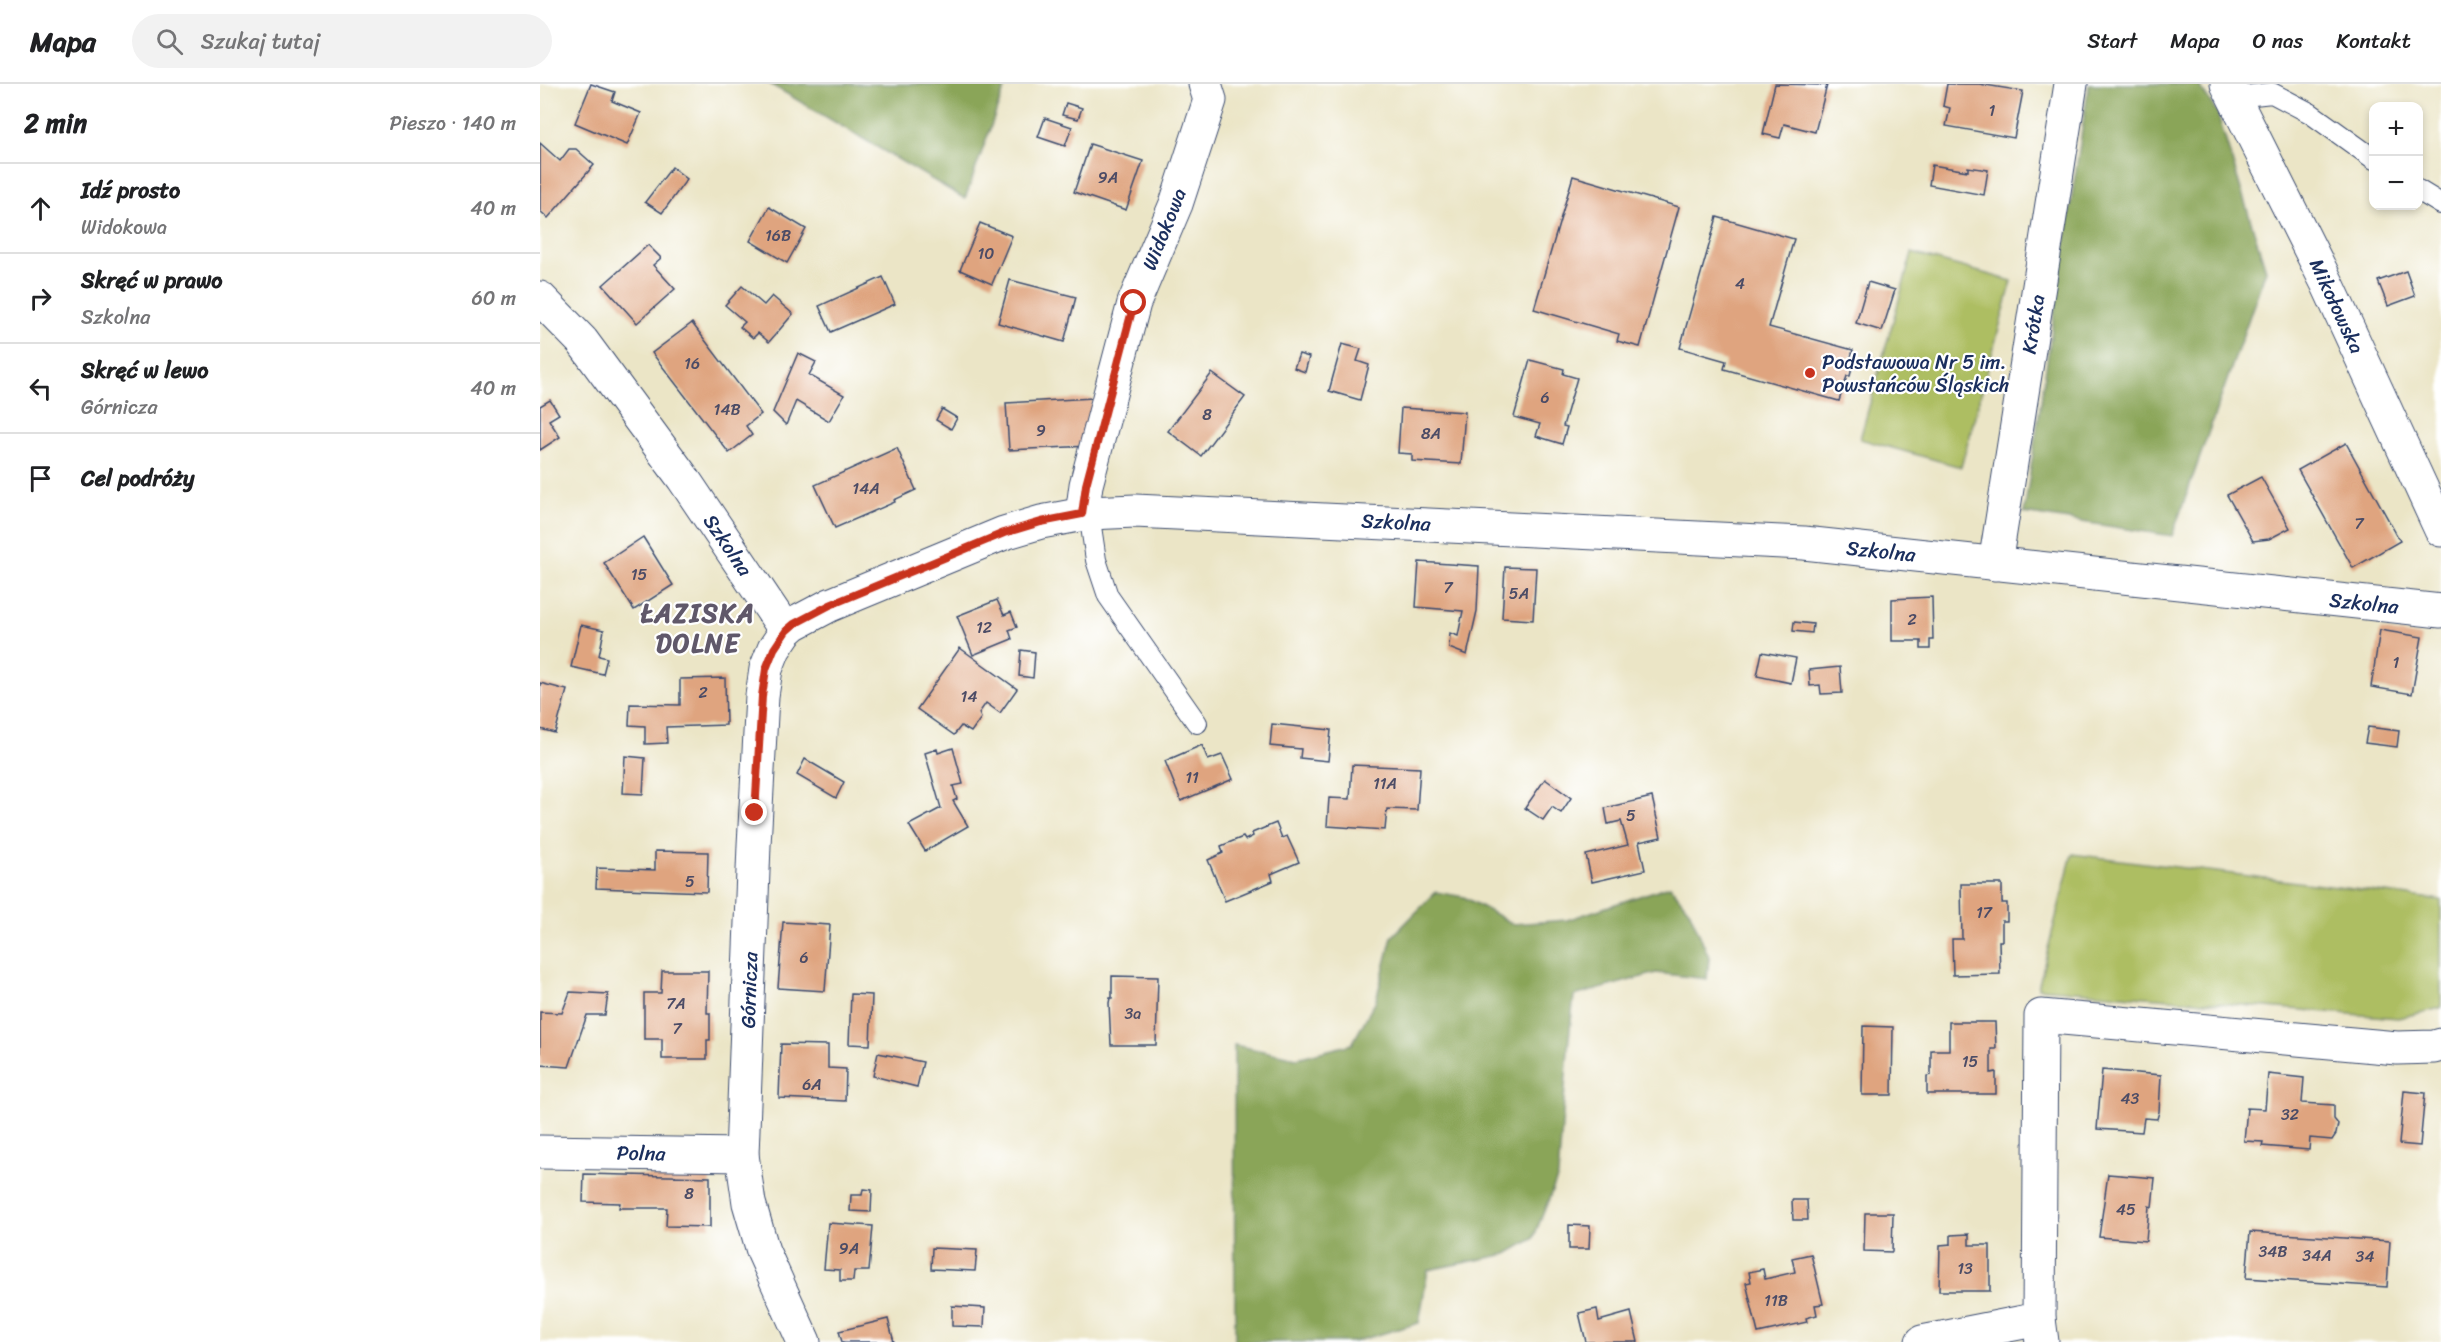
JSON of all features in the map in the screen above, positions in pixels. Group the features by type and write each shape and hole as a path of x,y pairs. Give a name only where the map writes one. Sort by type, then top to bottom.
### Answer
{"street":[{"name":"Widokowa","path":"1086,514 1086,485 1134,303 1176,204 1210,100 1205,84"},
{"name":"Krótka","path":"1995,564 2071,84"},
{"name":"Mikołowska","path":"2231,91 2327,283 2441,530"},
{"name":"Szkolna","path":"540,298 582,341 683,478 786,631 794,624 830,605 1004,533 1041,522 1086,514 1135,511 1717,537 1804,543 2441,611"},
{"name":"Górnicza","path":"786,631 774,649 766,669 762,696 753,845 742,1155 749,1203 763,1251 804,1342"},
{"path":"1922,1342 2040,1330 2041,1016 2397,1048 2441,1045"},
{"name":"Polna","path":"540,1152 742,1155"}],"lane":[{"path":"2231,91 2272,93 2310,113 2369,156"},
{"path":"2423,193 2441,204"},
{"path":"1086,514 1096,560 1108,596 1197,723"}],"green space":[{"path":"770,84 1006,84 965,199"},
{"path":"2089,84 2198,84 2217,112 2266,270 2172,536 2024,513"},
{"path":"1912,253 2012,281 1961,467 1860,439"},
{"path":"2072,854 2441,900 2441,1008 2398,1018 2038,988"},
{"path":"1670,886 1689,910 1709,957 1707,979 1656,973 1574,996 1558,1176 1533,1239 1507,1254 1428,1270 1419,1323 1353,1342 1235,1342 1234,1045 1297,1058 1352,1044 1376,1000 1392,937 1436,892 1464,897 1513,924 1567,920"}],"building":[{"path":"591,84 615,92 612,101 641,113 627,145 575,123"},
{"path":"1775,84 1827,85 1815,132 1784,124 1780,138 1763,134"},
{"path":"1947,84 1979,84 2023,91 2014,138 1946,126 1950,108 1943,106"},
{"path":"1066,103 1082,108 1078,119 1062,115"},
{"path":"1045,118 1072,127 1065,146 1038,137"},
{"path":"540,143 560,161 569,149 576,149 594,165 548,218 540,211"},
{"path":"1090,144 1143,161 1126,210 1074,192"},
{"path":"1932,165 1968,171 1968,167 1988,170 1984,195 1929,185"},
{"path":"672,167 687,179 662,213 645,202"},
{"path":"1573,176 1679,207 1640,347 1617,341 1619,334 1534,309"},
{"path":"769,207 806,229 787,263 750,241"},
{"path":"1717,217 1794,239 1769,327 1853,350 1850,376 1847,376 1839,401 1724,369 1726,361 1680,348"},
{"path":"980,223 1012,236 992,284 960,270"},
{"path":"648,245 661,258 653,265 675,289 637,323 603,285"},
{"path":"2406,271 2415,296 2388,306 2378,281"},
{"path":"883,277 895,304 831,332 819,306"},
{"path":"1010,280 1076,297 1064,342 998,323"},
{"path":"1868,282 1895,290 1882,331 1856,323"},
{"path":"742,286 764,305 772,296 793,314 769,342 758,333 753,338 740,327 745,322 725,305"},
{"path":"692,323 761,414 746,426 752,435 729,453 652,353"},
{"path":"1342,344 1361,349 1357,361 1369,365 1360,400 1329,391"},
{"path":"798,353 816,362 809,375 844,395 829,421 796,401 786,425 773,412"},
{"path":"1299,354 1309,357 1305,372 1294,368"},
{"path":"1530,360 1564,369 1563,374 1577,378 1563,426 1567,427 1562,444 1536,436 1540,424 1514,417"},
{"path":"1212,373 1245,397 1201,456 1168,431"},
{"path":"1093,398 1088,446 1009,450 1006,403"},
{"path":"550,400 559,414 549,420 560,437 540,450 540,406"},
{"path":"1401,408 1465,412 1461,464 1412,461 1412,454 1398,453"},
{"path":"942,409 957,418 951,429 936,420"},
{"path":"2346,443 2400,541 2353,568 2298,470"},
{"path":"897,448 916,490 894,500 895,502 835,528 815,485"},
{"path":"2261,477 2290,528 2269,539 2253,541 2227,495"},
{"path":"643,537 673,585 634,610 604,563"},
{"path":"1419,562 1479,566 1477,611 1467,655 1449,648 1450,633 1458,636 1463,611 1416,607"},
{"path":"1505,567 1536,568 1533,620 1502,618"},
{"path":"1932,597 1933,640 1930,640 1930,649 1921,649 1921,641 1892,641 1892,599"},
{"path":"997,600 1004,615 1011,612 1017,627 1009,630 1012,639 973,655 957,616"},
{"path":"1794,622 1813,624 1812,633 1793,631"},
{"path":"581,625 604,630 599,656 607,658 603,674 571,667"},
{"path":"2380,630 2422,637 2412,694 2371,687"},
{"path":"960,648 1017,689 1000,713 986,703 979,713 981,718 971,732 961,726 954,735 917,709"},
{"path":"1021,650 1035,652 1033,678 1019,676"},
{"path":"1762,652 1796,658 1791,683 1757,676"},
{"path":"1840,667 1842,693 1821,694 1820,685 1810,686 1809,670"},
{"path":"725,678 726,725 666,727 667,743 645,744 645,726 629,725 630,704 680,705 680,679"},
{"path":"540,683 567,690 555,733 540,729"},
{"path":"1272,724 1331,730 1328,761 1300,758 1301,749 1270,746"},
{"path":"2368,727 2399,731 2397,747 2365,743"},
{"path":"1202,745 1208,760 1222,755 1233,779 1181,801 1165,761"},
{"path":"953,748 963,784 953,786 957,799 953,801 968,826 925,851 909,825 941,808 925,753 937,749 938,753"},
{"path":"625,756 645,758 643,794 623,793"},
{"path":"805,759 844,782 836,798 797,775"},
{"path":"1352,765 1420,768 1417,810 1387,809 1385,830 1327,826 1329,798 1350,799"},
{"path":"1545,779 1571,798 1561,813 1552,807 1543,820 1525,808"},
{"path":"1652,797 1661,837 1639,842 1645,870 1592,882 1586,855 1628,845 1621,821 1608,824 1605,808"},
{"path":"1276,823 1282,838 1287,836 1299,862 1271,874 1273,881 1225,901 1208,860 1223,853 1221,846 1243,837 1245,840 1253,836 1252,833"},
{"path":"655,851 708,852 707,892 596,888 597,868 655,870"},
{"path":"1961,884 2002,884 2002,903 2007,903 2007,921 2002,921 2002,941 1999,941 2000,974 1953,975 1952,939 1962,939"},
{"path":"783,922 830,925 825,991 778,988"},
{"path":"662,971 708,971 707,1013 710,1013 710,1040 707,1040 707,1059 662,1059 662,1039 644,1039 644,993 661,993"},
{"path":"1112,976 1158,977 1156,1045 1111,1045 1109,1003 1112,998"},
{"path":"570,992 608,994 605,1015 587,1015 569,1067 540,1065 540,1012 562,1013"},
{"path":"851,994 872,995 870,1045 849,1044"},
{"path":"1949,1022 1995,1022 1996,1049 1991,1049 1991,1073 1996,1072 1996,1094 1927,1094 1927,1076 1931,1075 1931,1050 1949,1050"},
{"path":"1863,1026 1893,1027 1892,1095 1862,1095"},
{"path":"781,1044 828,1045 828,1068 846,1069 845,1101 779,1098"},
{"path":"878,1053 923,1062 917,1087 873,1076"},
{"path":"2102,1070 2161,1075 2157,1119 2144,1118 2142,1132 2097,1129"},
{"path":"2268,1074 2304,1078 2302,1103 2334,1105 2334,1119 2338,1124 2332,1140 2310,1138 2309,1150 2262,1146 2263,1142 2244,1141 2247,1108 2265,1109"},
{"path":"2404,1091 2425,1093 2420,1146 2399,1144"},
{"path":"584,1174 710,1177 710,1227 666,1226 667,1208 619,1208 620,1203 583,1202"},
{"path":"2108,1174 2155,1178 2152,1207 2149,1206 2146,1241 2099,1237"},
{"path":"863,1189 872,1190 871,1212 850,1211 851,1195 862,1195"},
{"path":"1792,1200 1807,1200 1808,1220 1793,1220"},
{"path":"1865,1213 1893,1213 1892,1252 1864,1251"},
{"path":"828,1223 873,1226 869,1271 854,1271 853,1281 840,1281 840,1270 824,1269"},
{"path":"1569,1225 1590,1226 1589,1249 1569,1249"},
{"path":"2250,1232 2390,1241 2387,1287 2246,1278"},
{"path":"1969,1234 1969,1245 1990,1245 1990,1291 1939,1291 1940,1245 1951,1244 1951,1235"},
{"path":"932,1248 977,1250 975,1271 931,1269"},
{"path":"1811,1254 1823,1304 1815,1305 1817,1315 1806,1318 1807,1322 1758,1333 1746,1283 1751,1282 1749,1272 1763,1269 1765,1279 1795,1272 1792,1258"},
{"path":"952,1306 985,1308 984,1327 952,1326"},
{"path":"1597,1309 1599,1321 1631,1312 1638,1342 1586,1342 1579,1313"},
{"path":"888,1319 894,1342 842,1342 839,1331"}],"place":[{"name":"Podstawowa Nr 5 im. Powstańców Śląskich","path":"1810,373"}],"district":[{"name":"ŁAZISKA DOLNE","path":"698,628"}],"route":[{"path":"755,813 762,696 766,669 774,649 786,631 794,624 830,605 1004,533 1041,522 1082,514 1086,485 1134,303"}]}
